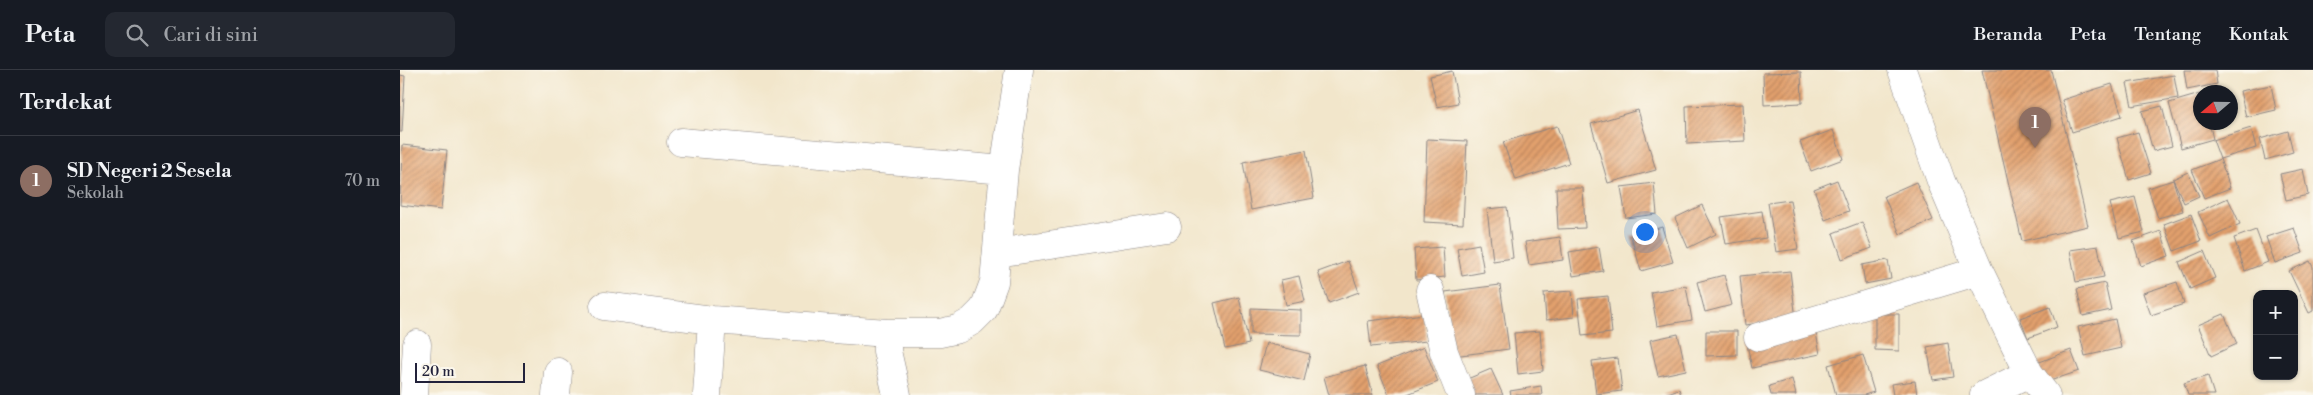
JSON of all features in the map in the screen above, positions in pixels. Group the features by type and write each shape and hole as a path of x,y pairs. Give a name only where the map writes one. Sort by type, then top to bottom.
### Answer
{"street":[{"path":"604,306 712,320 887,333 940,333 958,329 972,322 984,309 994,282 1004,170 1019,70"},
{"path":"1902,70 1941,181 1979,271 2030,373 2046,395"},
{"path":"681,142 1004,170"},
{"path":"997,252 1167,227"},
{"path":"1758,337 1979,271"},
{"path":"1430,290 1444,352 1461,395"},
{"path":"707,395 712,320"},
{"path":"887,333 887,351 897,395"},
{"path":"414,395 417,344"},
{"path":"1984,395 2030,373"}],"building":[{"path":"1982,70 2051,70 2088,226 2022,241"},
{"path":"2184,70 2215,70 2217,84 2193,85 2193,89 2187,90"},
{"path":"1452,71 1458,103 1437,107 1430,76"},
{"path":"1801,72 1802,103 1764,105 1763,73"},
{"path":"400,75 405,76 402,132 400,132"},
{"path":"2174,75 2178,98 2132,106 2127,83"},
{"path":"2112,84 2122,116 2072,132 2062,100"},
{"path":"2271,85 2276,110 2246,117 2240,91"},
{"path":"2193,96 2193,130 2211,130 2213,139 2181,148 2169,103"},
{"path":"1743,104 1745,141 1687,144 1686,106"},
{"path":"2162,106 2172,146 2153,151 2142,111"},
{"path":"1638,110 1656,170 1608,183 1591,124"},
{"path":"1557,126 1569,163 1516,180 1503,142"},
{"path":"2251,128 2256,148 2220,159 2213,140"},
{"path":"1833,130 1843,159 1811,171 1800,142"},
{"path":"2288,131 2293,152 2265,160 2260,139"},
{"path":"2138,132 2151,173 2129,180 2117,138"},
{"path":"1427,139 1467,141 1463,224 1424,222"},
{"path":"402,145 447,150 441,210 400,205"},
{"path":"1306,150 1314,198 1251,210 1243,162"},
{"path":"2220,159 2230,188 2204,198 2192,170"},
{"path":"2303,169 2308,195 2286,200 2280,174"},
{"path":"2188,172 2199,196 2184,203 2173,179"},
{"path":"1837,180 1849,211 1825,220 1814,189"},
{"path":"2173,180 2183,211 2158,218 2148,188"},
{"path":"1916,182 1933,220 1900,234 1884,196"},
{"path":"1654,183 1657,214 1626,218 1621,187"},
{"path":"1556,188 1583,188 1585,228 1558,229"},
{"path":"2135,197 2144,232 2119,238 2110,203"},
{"path":"2228,198 2240,224 2210,238 2198,212"},
{"path":"1790,200 1798,249 1776,252 1768,203"},
{"path":"1702,205 1716,234 1688,248 1675,218"},
{"path":"1507,207 1513,258 1493,261 1487,209"},
{"path":"1762,211 1766,238 1726,244 1721,217"},
{"path":"2191,214 2201,241 2174,251 2164,224"},
{"path":"1862,222 1872,248 1842,259 1833,233"},
{"path":"1662,227 1673,262 1641,271 1631,236"},
{"path":"2294,228 2303,253 2275,263 2266,237"},
{"path":"2256,230 2268,262 2245,271 2234,238"},
{"path":"2161,231 2169,256 2141,266 2133,241"},
{"path":"1560,237 1563,260 1529,265 1525,242"},
{"path":"1479,244 1484,272 1462,276 1457,248"},
{"path":"2098,246 2104,277 2076,282 2070,250"},
{"path":"1443,247 1445,277 1416,280 1414,249"},
{"path":"1599,247 1603,271 1573,276 1569,252"},
{"path":"2204,251 2215,278 2190,289 2179,262"},
{"path":"1888,260 1891,279 1865,284 1862,265"},
{"path":"1348,261 1359,292 1329,303 1318,272"},
{"path":"2310,261 2313,267 2313,311 2309,313 2289,271"},
{"path":"1790,271 1796,319 1745,325 1740,276"},
{"path":"1724,275 1732,305 1705,312 1697,282"},
{"path":"1299,276 1305,301 1286,305 1281,280"},
{"path":"2177,282 2184,304 2151,315 2143,293"},
{"path":"2105,283 2111,310 2083,316 2077,289"},
{"path":"1500,285 1509,349 1453,356 1445,292"},
{"path":"1686,286 1692,320 1657,326 1651,292"},
{"path":"1572,291 1574,317 1546,320 1544,293"},
{"path":"1608,296 1612,333 1582,336 1578,299"},
{"path":"1239,297 1249,344 1225,349 1214,303"},
{"path":"2050,307 2057,327 2028,338 2020,318"},
{"path":"1251,308 1301,310 1301,335 1251,334"},
{"path":"1424,314 1427,341 1371,347 1368,321"},
{"path":"1875,314 1899,314 1899,351 1875,350"},
{"path":"2224,314 2237,344 2211,356 2198,325"},
{"path":"2115,319 2121,348 2085,356 2078,327"},
{"path":"1815,327 1820,354 1752,368 1746,340"},
{"path":"1540,331 1543,371 1518,374 1514,333"},
{"path":"1706,331 1737,331 1737,355 1706,356"},
{"path":"1678,334 1686,370 1658,376 1650,340"},
{"path":"1266,343 1310,354 1304,381 1259,370"},
{"path":"1948,343 1953,377 1933,380 1927,347"},
{"path":"1424,347 1438,382 1405,395 1389,395 1377,366"},
{"path":"2071,350 2079,371 2044,383 2037,363"},
{"path":"1863,355 1874,392 1864,395 1836,395 1828,365"},
{"path":"1618,358 1622,391 1596,394 1592,361"},
{"path":"1365,366 1373,395 1329,395 1324,377"},
{"path":"1491,369 1503,395 1471,395 1465,380"},
{"path":"2208,376 2214,395 2188,395 2184,383"},
{"path":"1792,379 1796,395 1771,395 1769,386"},
{"path":"1915,381 1917,395 1893,395 1891,384"},
{"path":"1541,386 1542,395 1511,395 1510,391"},
{"path":"1679,389 1681,395 1662,395"}],"place":[{"name":"SD Negeri 2 Sesela","path":"2035,148"}]}
